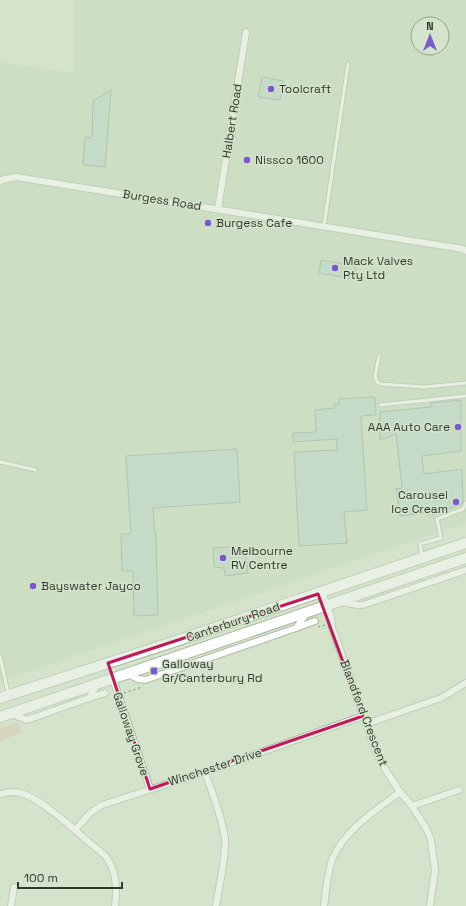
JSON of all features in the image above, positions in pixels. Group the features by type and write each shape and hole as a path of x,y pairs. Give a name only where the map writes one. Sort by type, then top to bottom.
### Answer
{"main road":[{"name":"Canterbury Road","path":"4,696 320,593 466,543"},
{"name":"Canterbury Road","path":"4,715 466,558"},
{"path":"108,663 113,679"}],"street":[{"name":"Halbert Road","path":"218,209 246,32"},
{"name":"Burgess Road","path":"0,181 16,177 324,226 463,249 466,251"},
{"name":"Canterbury Road","path":"339,602 363,605 466,570"},
{"name":"Blandford Crescent","path":"320,593 376,751 385,769 400,792 412,806 427,830 433,846 436,870 430,906"},
{"path":"296,628 307,612"},
{"path":"128,674 138,679 145,680 315,621"},
{"name":"Galloway Grove","path":"113,679 150,789"},
{"path":"366,724 441,698 466,683"},
{"path":"90,698 98,684"},
{"name":"Canterbury Road","path":"4,715 15,714 27,720 104,693"},
{"name":"Winchester Drive","path":"75,830 90,813 102,805 205,772 363,716"},
{"path":"205,772 225,840 216,906"},
{"path":"412,806 458,790"},
{"path":"0,794 12,792 22,793 38,801 75,830 107,858 111,866 115,882 115,906"},
{"path":"324,906 332,861 337,849 357,825 400,792"},
{"path":"11,906 14,887"}],"lane":[{"path":"324,226 348,64"},
{"path":"379,356 375,376 381,384 424,387 466,383"},
{"path":"380,406 466,396"},
{"path":"0,462 36,470"},
{"path":"422,558 420,544 441,538 438,518 463,509 466,503"},
{"path":"0,656 4,696"}],"highlighted area":[{"path":"318,594 363,716 150,789 108,663"}],"shaded area":[{"path":"74,0 466,0 466,523 0,681 0,62 73,73"},
{"path":"17,722 22,732 0,741 0,728"}],"building":[{"name":"Toolcraft","path":"262,77 283,81 280,100 258,97"},
{"path":"111,90 105,167 83,165 85,137 92,138 93,101"},
{"path":"321,260 356,266 354,279 319,273"},
{"path":"375,397 376,415 361,416 367,510 344,512 347,543 299,546 294,452 337,450 337,439 293,442 293,433 316,432 315,410 335,408 334,404 339,404 339,399"},
{"path":"461,400 461,451 422,456 424,474 462,469 462,504 433,515 432,512 400,516 396,489 402,488 396,434 380,440 380,412 431,407 431,403"},
{"path":"237,449 240,502 153,508 156,534 158,615 134,616 133,571 122,571 121,534 131,534 126,456"},
{"name":"Melbourne RV Centre","path":"231,547 232,556 246,554 248,573 225,576 224,568 214,567 213,548"}],"place":[{"name":"Toolcraft","path":"271,89"},
{"name":"Nissco 1600","path":"247,160"},
{"name":"Burgess Cafe","path":"208,223"},
{"name":"Mack Valves Pty Ltd","path":"335,268"},
{"name":"AAA Auto Care","path":"458,427"},
{"name":"Carousel Ice Cream","path":"456,502"},
{"name":"Melbourne RV Centre","path":"223,558"},
{"name":"Bayswater Jayco","path":"33,586"},
{"name":"Galloway Gr/Canterbury Rd","path":"154,671"}]}
